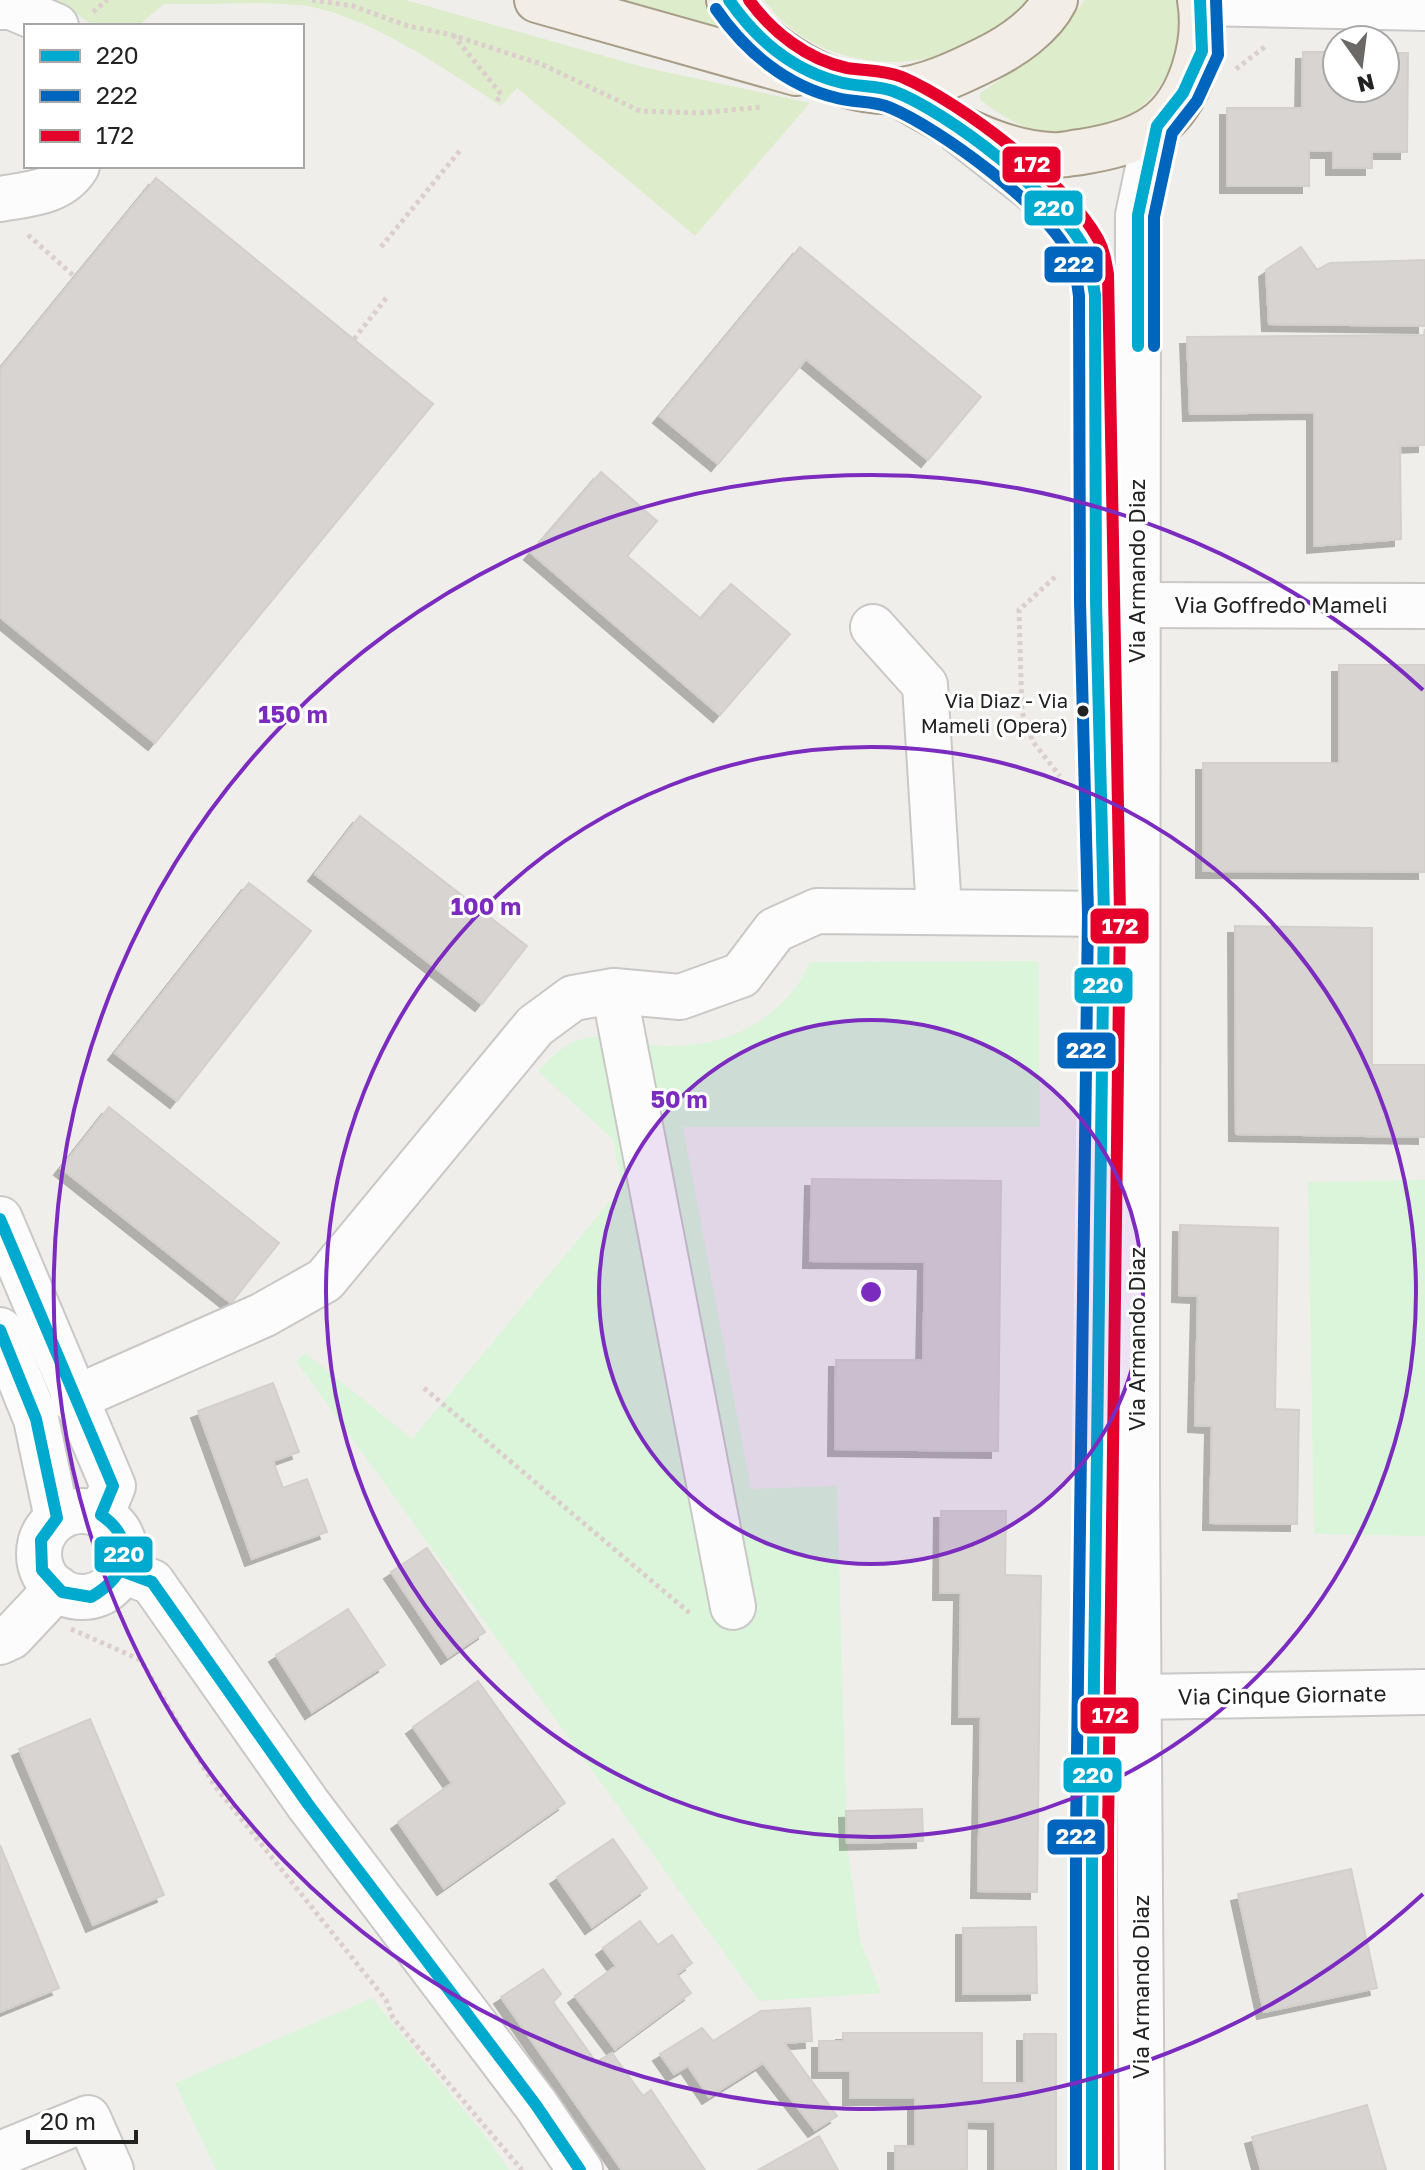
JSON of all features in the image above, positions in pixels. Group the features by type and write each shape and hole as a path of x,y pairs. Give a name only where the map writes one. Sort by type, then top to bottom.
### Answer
{"main road":[{"path":"537,0 755,64 893,91 954,75 1011,47 1051,8 1055,0"},
{"path":"729,0 740,18 781,56 837,82"},
{"name":"Via Armando Diaz","path":"893,91 949,123 1003,144 1051,156 1110,148 1157,126 1183,93 1202,51 1201,1"}],"street":[{"path":"1201,1 1425,8"},
{"path":"0,7 11,7 51,24"},
{"name":"Via Armando Diaz","path":"949,123 1058,209 1085,249 1095,295 1096,571 1104,914 1092,1832 1092,2170"},
{"name":"Via Armando Diaz","path":"1142,2170 1136,605 1138,215 1157,126"},
{"path":"9,198 48,190 70,177 76,168"},
{"name":"Via Goffredo Mameli","path":"1136,605 1425,606"},
{"path":"873,627 925,685 939,910"},
{"path":"73,1399 263,1315 325,1280 535,1026 573,998 614,991 680,997 741,975 775,930 817,911 1104,914"},
{"path":"614,991 733,1607"},
{"path":"0,1219 73,1399 113,1486 101,1515"},
{"path":"0,1330 36,1419 57,1518"},
{"path":"0,1642 11,1637 46,1601 91,1597 105,1591 122,1571 126,1554 124,1541 118,1529 101,1515 82,1510 57,1518 41,1540 39,1555 46,1601"},
{"path":"122,1571 152,1582 308,1804 536,2105 580,2170"},
{"name":"Via Cinque Giornate","path":"1139,1697 1425,1692"},
{"path":"0,2154 88,2118 111,2170"}],"path":[{"path":"312,0 353,6 408,26 452,35 541,64 640,111 699,113 773,106"},
{"path":"452,35 501,94 496,103"},
{"path":"381,247 462,148"},
{"path":"9,198 26,233 75,277"},
{"path":"354,339 387,297"},
{"path":"424,1388 700,1621 722,1629 731,1620 733,1607"},
{"path":"46,1601 141,1660 214,1785 386,2000 393,2018 522,2170"}],"green space":[{"path":"57,0 406,0 643,67 810,103 695,236 517,88 501,106 404,45 350,19 299,5 164,4 140,24 91,24"},
{"path":"618,0 704,0 724,31"},
{"path":"764,0 1030,0 1002,25 974,43 943,55 911,61 877,61 845,55 814,43 787,25"},
{"path":"1085,0 1176,0 1179,24 1170,69 1159,88 1144,104 1126,118 1105,128 1068,136 1027,128 980,99 980,93 1046,49"},
{"path":"1038,961 1040,1127 683,1127 751,1489 837,1486 847,1843 860,1941 881,1993 759,2001 296,1361 305,1353 412,1439 622,1187 613,1139 538,1071 569,1044 599,1037 678,1046 725,1038 766,1017 783,1002 810,962"},
{"path":"1425,1180 1425,1536 1314,1534 1308,1182"},
{"path":"372,1998 490,2142 509,2170 216,2170 175,2083"}],"building":[{"path":"1303,52 1321,52 1321,104 1401,104 1401,53 1408,53 1407,152 1372,152 1372,168 1333,168 1333,151 1309,151 1309,186 1227,186 1227,108 1302,108"},
{"path":"156,178 433,404 155,743 0,617 0,369"},
{"path":"800,247 981,397 928,460 806,359 718,464 660,416"},
{"path":"1301,247 1317,270 1330,263 1425,260 1425,326 1269,324 1266,270"},
{"path":"1425,329 1425,445 1400,446 1401,539 1314,546 1314,412 1190,414 1187,337 1424,335"},
{"path":"601,472 657,521 627,556 701,619 731,584 790,634 720,715 531,553"},
{"path":"1339,665 1425,665 1425,872 1203,871 1203,763 1339,763"},
{"path":"360,816 527,946 482,1004 315,874"},
{"path":"249,883 311,931 177,1101 115,1053"},
{"path":"1235,926 1372,928 1372,1065 1425,1065 1425,1137 1236,1134"},
{"path":"109,1107 279,1243 231,1303 61,1168"},
{"path":"812,1179 1001,1181 998,1451 835,1449 836,1360 923,1360 925,1262 810,1261"},
{"path":"1180,1225 1278,1228 1275,1409 1299,1410 1297,1524 1210,1523 1212,1426 1195,1425 1198,1296 1179,1295"},
{"path":"273,1383 299,1452 273,1461 283,1488 307,1479 327,1532 252,1559 198,1411"},
{"path":"941,1511 1006,1511 1005,1575 1041,1576 1037,1892 978,1891 981,1717 959,1717 961,1593 940,1593"},
{"path":"427,1548 485,1632 448,1657 391,1572"},
{"path":"348,1609 385,1665 312,1712 276,1655"},
{"path":"478,1681 565,1803 444,1888 398,1822 452,1783 413,1727"},
{"path":"90,1719 164,1895 93,1925 19,1749"},
{"path":"922,1809 923,1841 847,1843 846,1811"},
{"path":"613,1839 647,1888 592,1927 557,1877"},
{"path":"0,1845 59,1988 0,2012"},
{"path":"1351,1869 1377,1988 1264,2012 1238,1894"},
{"path":"640,1921 658,1945 672,1935 692,1963 677,1974 691,1993 615,2049 575,1996 616,1966 603,1948"},
{"path":"1036,1927 1037,1993 963,1994 963,1928"},
{"path":"543,1969 561,1994 553,2002 596,2062 612,2053 643,2096 651,2090 705,2170 622,2170 501,1997"},
{"path":"810,2008 812,2041 784,2043 837,2116 815,2130 763,2063 709,2097 688,2066 674,2074 660,2054 702,2028 713,2041 761,2011"},
{"path":"843,2033 982,2033 982,2083 1024,2083 1024,2034 1056,2034 1056,2170 995,2170 995,2122 967,2121 967,2170 895,2170 895,2146 915,2146 915,2098 850,2098 850,2071 819,2071 819,2041 843,2041"},
{"path":"1367,2105 1386,2170 1261,2170 1252,2137"},
{"path":"819,2136 838,2170 758,2170"}],"transit line":[{"name":"220","path":"729,0 764,40 806,70 839,82 893,91 916,101 970,136 1050,204 1070,227 1089,259 1095,295 1096,601 1104,914 1092,1832 1092,2170"},
{"name":"172","path":"749,0 769,23 805,51 847,68 902,77 953,105 1010,146 1062,193 1083,217 1100,243 1108,274 1120,914 1108,1832 1108,2170"},
{"name":"220","path":"1138,346 1138,215 1157,126 1183,93 1202,51 1200,0"},
{"name":"222","path":"1154,346 1154,217 1172,133 1197,101 1218,55 1216,0"},
{"name":"222","path":"716,9 740,39 784,76 844,100 891,108 963,151 1038,214 1070,255 1076,275 1079,296 1080,601 1088,914 1076,1832 1076,2170"},
{"name":"220","path":"0,1219 113,1486 101,1515 121,1536 124,1558 113,1579 91,1597 62,1592 42,1570 41,1540 57,1518 36,1419 0,1330"},
{"name":"220","path":"122,1571 152,1582 308,1804 536,2105 580,2170"}],"place":[{"name":"Via Diaz - Via Mameli (Opera)","path":"1083,711"}]}
